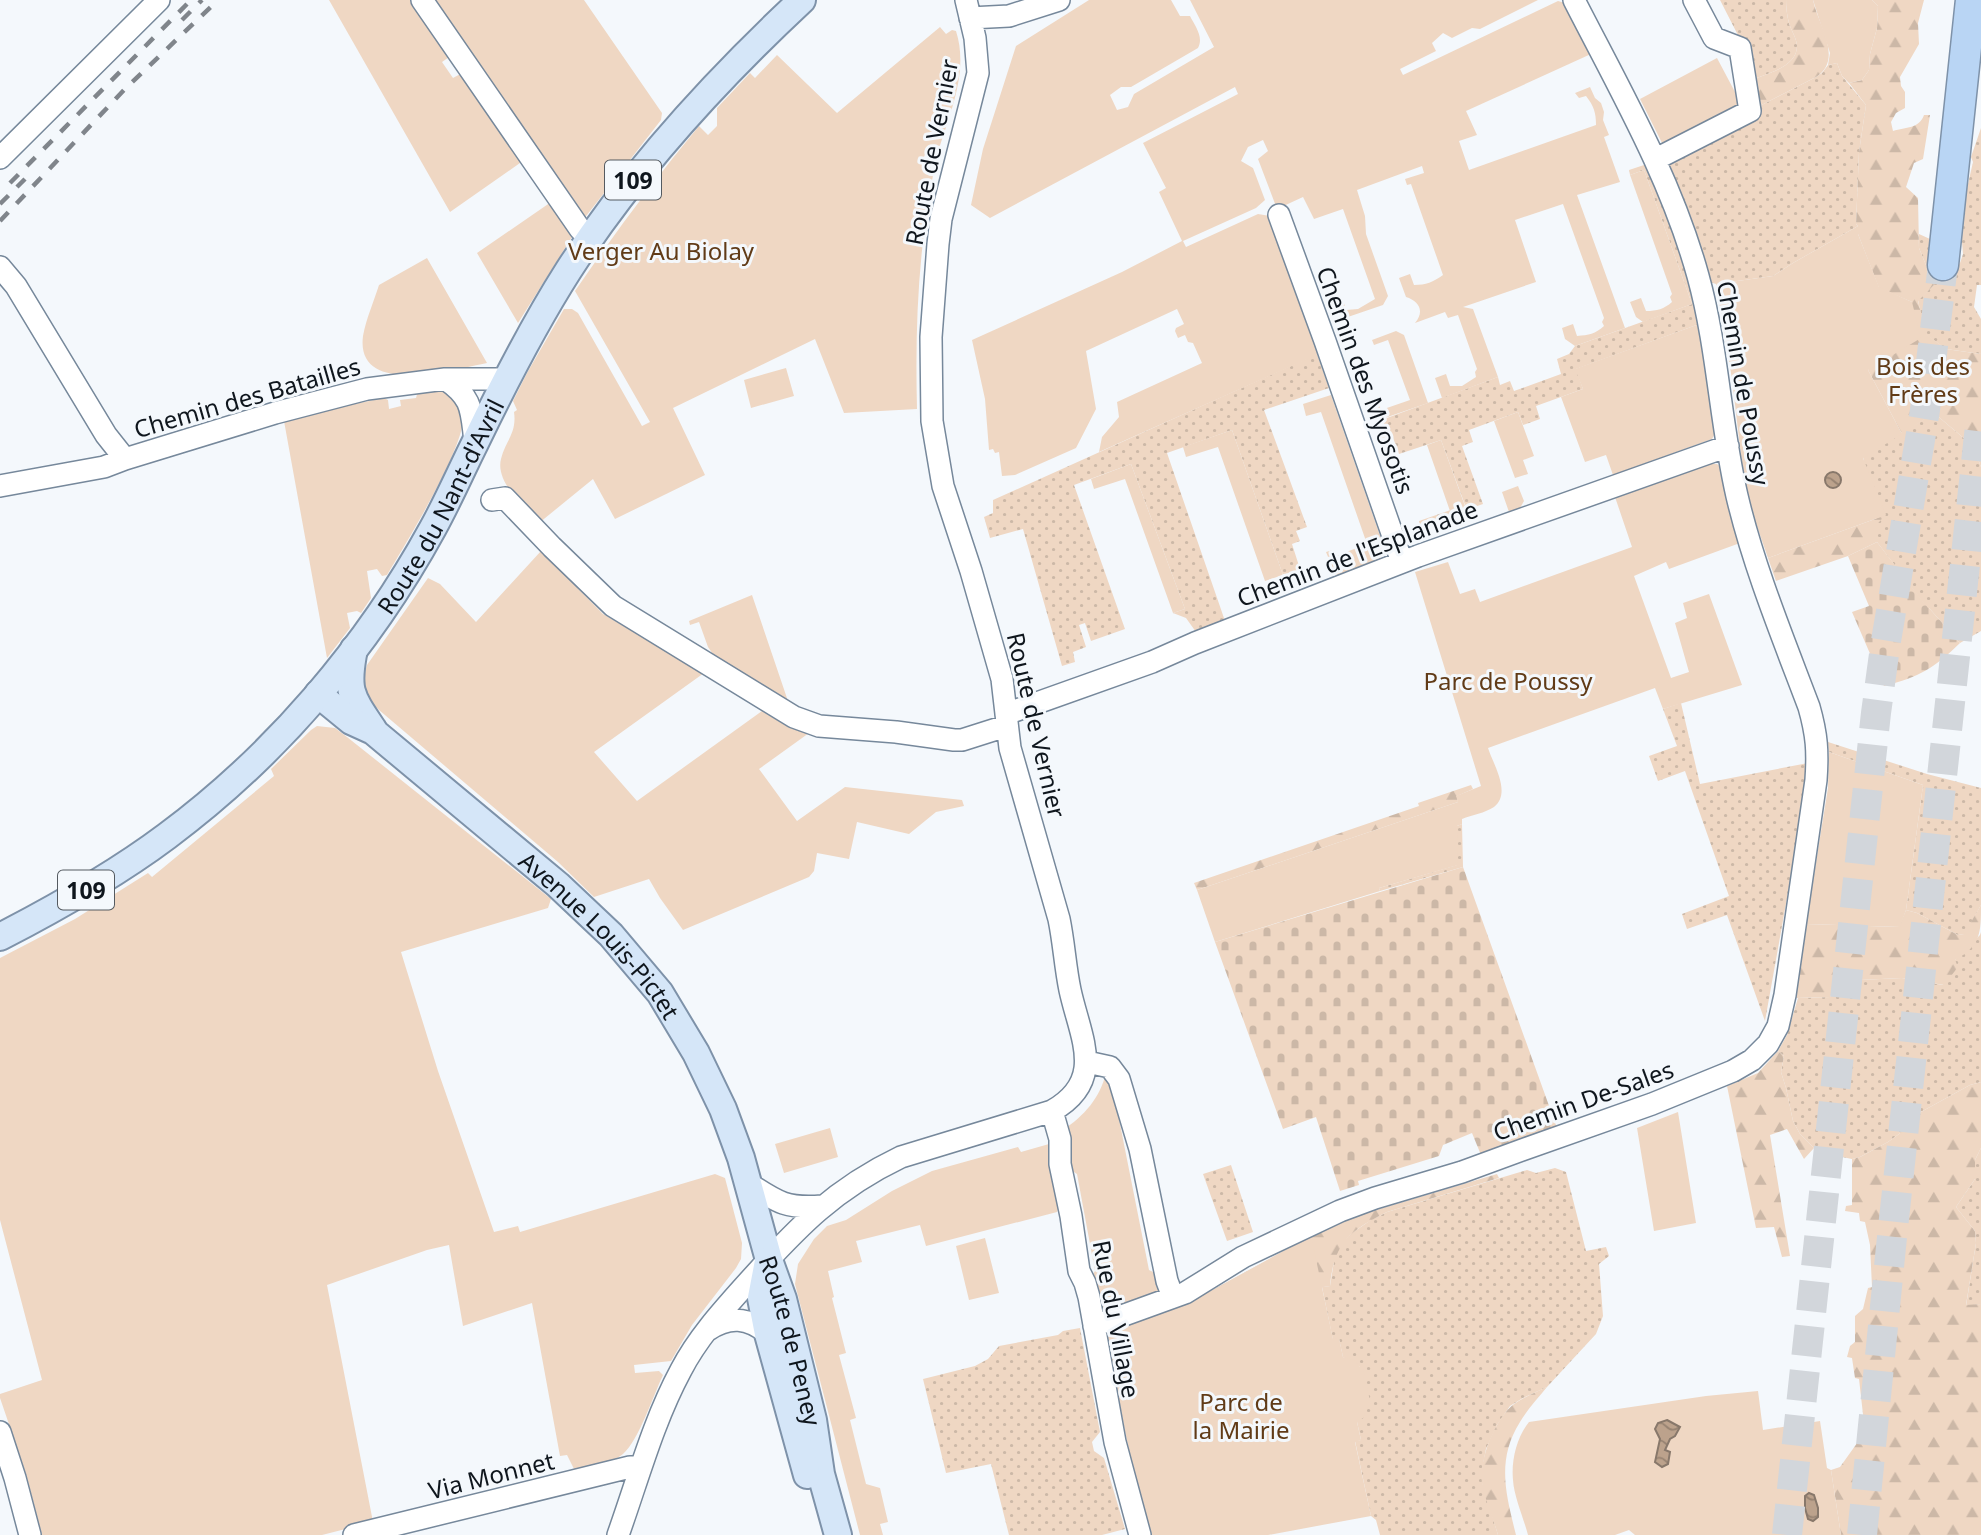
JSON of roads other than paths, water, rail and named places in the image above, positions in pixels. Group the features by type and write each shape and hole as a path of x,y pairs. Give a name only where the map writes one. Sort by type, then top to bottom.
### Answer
{"highway":[{"path":"1943,265 1971,0"}],"main road":[{"name":"Route du Nant-d'Avril","path":"0,937 106,878 167,836 257,759 317,694 354,649 416,558 507,379 555,292 590,239 651,157 686,116 743,55 802,0"},
{"path":"354,649 349,675 351,693 373,730"},
{"name":"Avenue Louis-Pictet","path":"317,694 351,721 373,730 558,885 611,934 644,973 701,1061 723,1109 748,1183 769,1259"},
{"name":"Route de Peney","path":"769,1259 761,1298 768,1334 823,1535"},
{"name":"Route de Peney","path":"769,1259 785,1305 813,1420 821,1474 838,1535"}],"street":[{"path":"422,0 580,229 590,239"},
{"name":"Route de Vernier","path":"955,0 968,9 978,53 978,73 937,244 931,337 932,421 943,486 1000,671 1010,748 1059,919 1069,987 1087,1062"},
{"path":"968,9 997,8 1009,16 1059,0"},
{"name":"Chemin de Poussy","path":"1574,0 1656,159 1683,229 1708,312 1736,494 1749,542 1809,707"},
{"path":"1656,159 1750,111 1740,48 1714,38 1694,0"},
{"path":"0,158 148,4"},
{"path":"978,73 997,8"},
{"name":"Chemin des Myosotis","path":"1279,215 1402,562"},
{"name":"Chemin des Batailles","path":"0,267 16,286 106,435 125,459 367,388 445,379 507,379"},
{"path":"445,379 468,401 475,441"},
{"name":"Chemin de l'Esplanade","path":"492,500 505,498 542,538 613,606 794,718 819,726 962,740 1195,643 1402,562 1728,446"},
{"path":"0,486 104,467 125,459"},
{"name":"Chemin De-Sales","path":"1094,1326 1185,1293 1242,1257 1339,1211 1462,1172 1652,1104 1733,1071 1757,1056 1768,1044 1778,1026 1785,995 1816,780 1818,748 1809,707"},
{"path":"618,1535 640,1467 671,1388 691,1352 706,1331 797,1229 846,1187 901,1157 1052,1111 1068,1101 1077,1089 1087,1062 1110,1067 1119,1079 1140,1149 1167,1281 1173,1297"},
{"name":"Rue du Village","path":"1052,1111 1060,1139 1059,1158 1079,1270 1085,1283 1115,1442 1140,1535"},
{"path":"748,1183 785,1205 802,1208 822,1206"},
{"path":"706,1331 719,1322 746,1320 768,1334"},
{"path":"0,1432 30,1535"},
{"name":"Via Monnet","path":"354,1535 630,1467 640,1467"}],"water":[{"path":"1830,472 1836,472 1841,480 1839,486 1830,488 1825,483 1825,477"},
{"path":"1667,1420 1680,1427 1665,1450 1670,1452 1668,1464 1662,1467 1655,1462 1660,1439 1655,1429 1658,1423"},
{"path":"1809,1493 1814,1495 1818,1508 1818,1517 1813,1521 1808,1519 1805,1508 1805,1496"}],"tunnel":[{"path":"1787,1535 1876,713 1925,410 1943,265"},
{"path":"1862,1535 1981,417"}],"railway":[{"path":"182,20 202,0"},
{"path":"0,221 124,90 218,0"},
{"path":"10,183 187,4"},
{"path":"0,204 25,179"}],"park label":[{"name":"Verger Au Biolay","path":"661,250"},
{"name":"Bois des Frères","path":"1923,379"},
{"name":"Parc de Poussy","path":"1508,680"},
{"name":"Parc de la Mairie","path":"1241,1415"}]}
